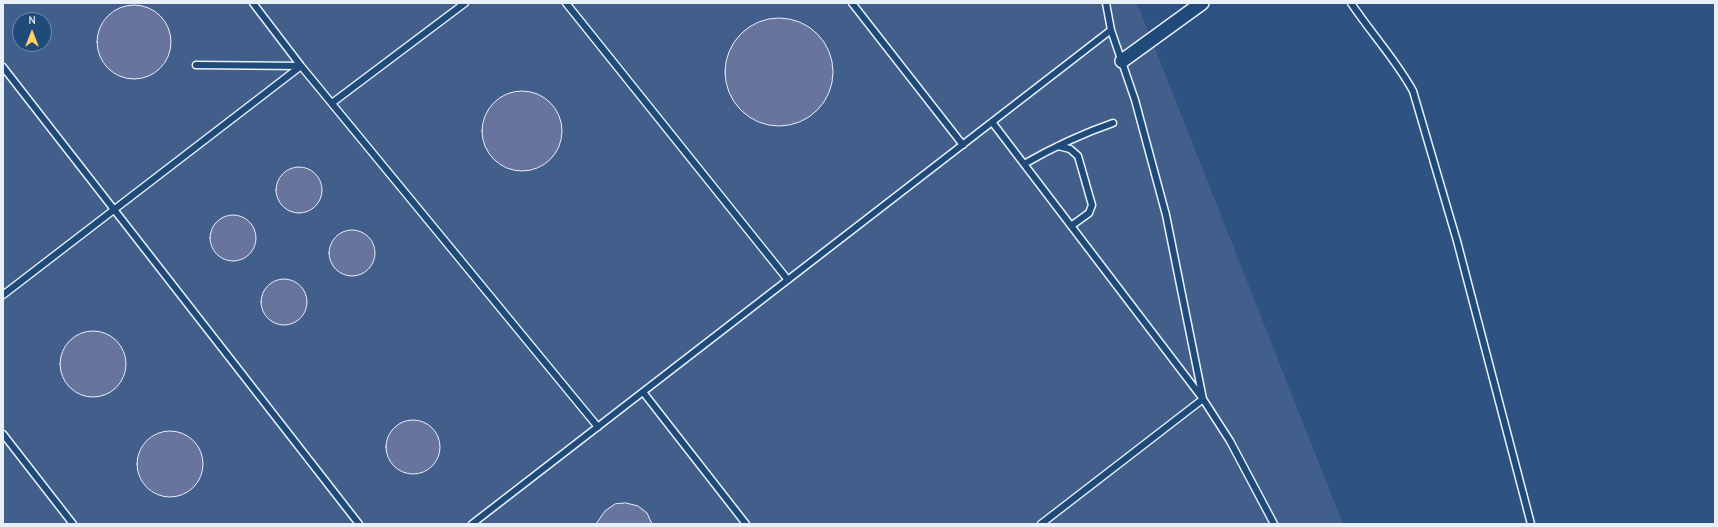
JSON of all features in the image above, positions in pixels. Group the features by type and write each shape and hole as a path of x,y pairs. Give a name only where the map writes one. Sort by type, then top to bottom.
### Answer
{"street":[{"path":"1122,61 1202,3"}],"lane":[{"path":"253,3 301,66 598,427"},
{"path":"332,103 465,3"},
{"path":"566,3 788,280"},
{"path":"852,3 963,145"},
{"path":"1106,3 1111,30 1135,100 1166,215 1203,399"},
{"path":"1351,3 1400,69 1413,91 1457,241 1531,524"},
{"path":"472,524 1111,30"},
{"path":"196,65 301,66"},
{"path":"3,295 301,66"},
{"path":"3,67 359,524"},
{"path":"992,122 1203,399 1230,441 1274,524"},
{"path":"1024,164 1087,132 1113,124"},
{"path":"1058,146 1070,149 1078,156 1092,205 1089,213 1071,226"},
{"path":"643,392 746,524"},
{"path":"1041,524 1203,399"},
{"path":"3,434 73,524"}],"shaded area":[{"path":"3,3 1137,3 1343,524 3,524"}],"building":[{"path":"134,5 155,11 165,21 171,42 165,63 155,73 134,79 113,73 103,63 97,42 103,21 113,11"},
{"path":"779,18 800,22 817,34 829,51 833,72 829,93 817,110 800,122 779,126 758,122 741,110 729,93 725,72 729,51 741,34 758,22"},
{"path":"522,91 537,94 550,103 559,116 562,131 559,146 550,159 537,168 522,171 507,168 494,159 485,146 482,131 485,116 494,103 507,94"},
{"path":"304,167 316,173 321,181 321,199 316,207 308,212 294,213 282,207 277,199 276,185 282,173 290,168"},
{"path":"238,215 250,221 255,229 255,247 250,255 242,260 228,261 216,255 211,247 210,233 216,221 224,216"},
{"path":"357,230 369,236 374,244 374,262 369,270 361,275 347,276 335,270 330,262 329,248 335,236 343,231"},
{"path":"289,279 301,285 306,293 306,311 301,319 293,324 279,325 267,319 262,311 261,297 267,285 275,280"},
{"path":"93,331 106,334 116,341 123,351 126,364 123,377 116,387 106,394 93,397 80,394 70,387 63,377 60,364 63,351 70,341 80,334"},
{"path":"413,420 423,422 432,428 438,437 440,447 438,457 432,466 423,472 413,474 403,472 394,466 388,457 386,447 388,437 394,428 403,422"},
{"path":"170,431 183,434 193,441 200,451 203,464 200,477 193,487 183,494 170,497 157,494 147,487 140,477 137,464 140,451 147,441 157,434"},
{"path":"626,503 638,506 647,513 652,524 596,524 605,511 615,504"}]}
